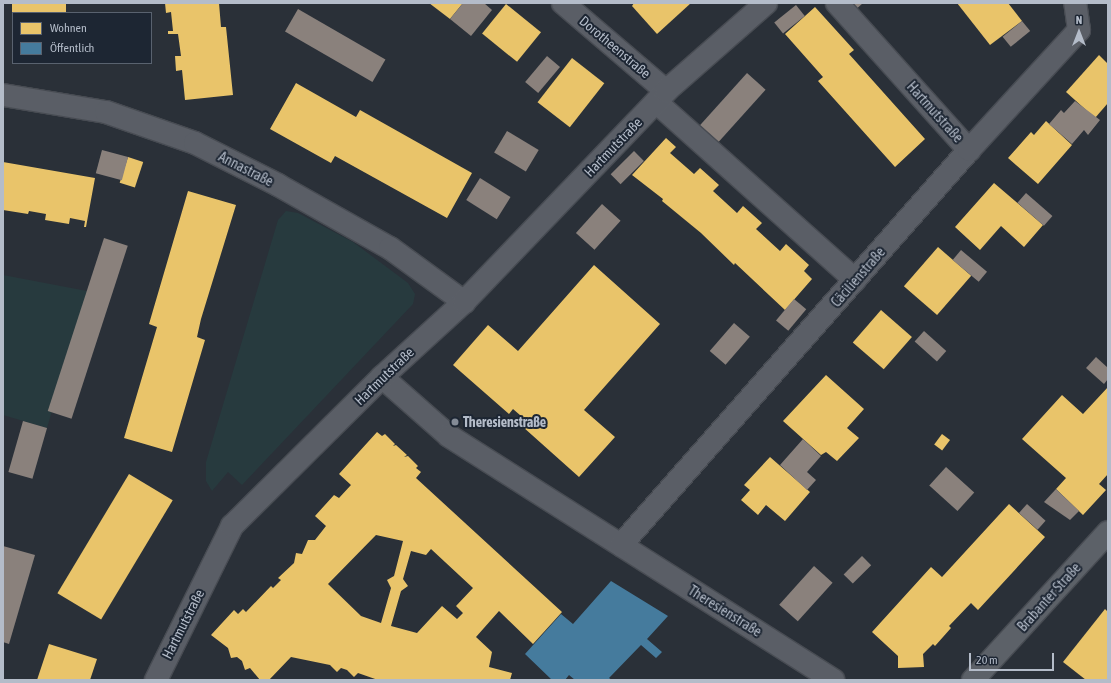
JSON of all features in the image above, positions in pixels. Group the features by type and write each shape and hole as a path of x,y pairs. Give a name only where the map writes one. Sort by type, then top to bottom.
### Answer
{"main road":[{"name":"Brabanter Straße","path":"973,680 1108,532"}],"street":[{"name":"Dorotheenstraße","path":"563,3 661,96"},
{"name":"Hartmutstraße","path":"156,680 232,526 382,377 464,302 661,96 766,3"},
{"name":"Hartmutstraße","path":"837,3 969,150"},
{"name":"Cäcilienstraße","path":"621,545 969,150 1079,30 1075,3"},
{"name":"Annastraße","path":"3,95 106,112 195,143 278,185 390,248 464,302"},
{"path":"661,96 855,280"},
{"name":"Theresienstraße","path":"382,377 449,436 833,680"}],"green space":[{"path":"286,211 298,213 353,242 408,283 415,294 413,304 242,485 228,472 212,491 206,481 206,462 278,220"},
{"path":"3,275 87,291 47,428 3,415"}],"building: Wohnen":[{"path":"12,3 66,3 66,12 12,12"},
{"path":"165,3 219,3 221,27 226,27 233,95 185,100 182,70 176,71 175,56 181,56 178,34 168,34 168,31 173,31 171,12 166,13"},
{"path":"429,3 463,3 450,19"},
{"path":"634,3 691,3 657,34 632,6"},
{"path":"957,3 1008,3 1022,21 990,45"},
{"path":"506,4 541,32 517,62 482,34"},
{"path":"815,7 854,50 849,54 925,139 895,167 818,81 823,77 785,34"},
{"path":"1099,55 1108,64 1108,103 1095,118 1066,92"},
{"path":"572,58 604,83 570,127 538,102"},
{"path":"296,83 356,117 360,110 472,173 447,218 335,156 331,163 270,129"},
{"path":"1046,121 1072,145 1038,184 1008,158 1031,132 1034,135"},
{"path":"666,138 676,147 670,153 694,174 700,168 719,185 713,191 737,213 743,206 762,223 756,229 780,251 786,244 809,265 804,271 812,279 785,310 735,263 734,265 701,233 662,201 663,199 632,175"},
{"path":"128,157 143,162 135,188 120,183"},
{"path":"3,162 95,178 86,227 84,227 85,221 70,218 69,224 45,220 46,214 29,211 28,214 3,210"},
{"path":"994,183 1043,225 1024,247 1001,226 980,250 955,227"},
{"path":"188,191 236,205 201,319 197,337 205,340 172,452 124,438 157,327 149,324"},
{"path":"938,247 971,276 937,315 904,286"},
{"path":"594,265 660,324 584,410 615,437 579,477 523,427 528,422 513,409 509,414 453,365 488,325 518,351"},
{"path":"881,310 912,337 884,369 853,342"},
{"path":"826,375 864,409 847,428 859,438 837,461 826,452 821,455 783,421"},
{"path":"1108,387 1108,474 1099,484 1106,490 1083,515 1056,489 1066,478 1022,439 1062,395 1083,414"},
{"path":"377,432 382,436 385,434 395,444 393,446 396,445 407,455 404,457 408,456 418,466 416,468 421,472 416,478 562,612 533,644 499,611 476,637 492,652 489,667 512,673 510,680 378,680 358,673 354,677 347,670 341,668 337,672 330,665 291,657 269,680 260,680 250,668 245,670 242,661 237,657 231,658 228,648 211,635 234,610 238,614 243,609 246,612 271,586 273,588 281,580 278,578 294,563 296,553 302,554 308,540 315,540 326,526 315,516 334,495 339,498 351,485 339,474","holes":["376,535 403,541 394,576 387,580 391,588 381,623 361,616 328,584","431,549 473,588 456,606 463,613 457,619 442,606 417,633 391,626 401,591 408,586 403,579 411,551 426,555"]},
{"path":"942,434 950,440 942,450 934,444"},
{"path":"770,457 810,492 785,521 766,505 758,515 741,500 750,490 744,485"},
{"path":"129,474 173,500 101,619 57,593"},
{"path":"1009,504 1045,537 978,610 971,603 949,626 951,628 935,646 933,644 923,654 924,667 898,668 898,656 872,632 931,567 942,577"},
{"path":"1105,609 1108,612 1108,680 1086,680 1063,662"},
{"path":"49,644 97,659 90,680 37,680"}],"building: Öffentlich":[{"path":"611,581 668,616 647,639 662,652 656,658 641,645 609,678 612,680 575,680 569,675 565,680 552,680 525,654 561,614 573,624"}],"building: Industrie":[{"path":"463,3 484,3 492,10 471,36 450,19"},
{"path":"846,3 863,3 853,12"},
{"path":"796,5 805,16 783,34 774,23"},
{"path":"298,9 385,60 372,82 285,32"},
{"path":"1022,21 1030,31 1011,47 1003,37"},
{"path":"547,56 560,67 538,93 525,82"},
{"path":"747,73 766,90 714,147 695,130"},
{"path":"1075,101 1100,120 1088,135 1084,130 1072,144 1049,124 1061,110 1064,113"},
{"path":"507,131 539,150 526,171 494,152"},
{"path":"102,150 128,157 122,180 96,173"},
{"path":"634,151 644,161 621,184 611,174"},
{"path":"480,178 511,197 497,219 466,200"},
{"path":"1026,193 1052,216 1044,226 1017,203"},
{"path":"602,204 621,221 594,250 576,233"},
{"path":"104,238 128,246 72,419 48,411"},
{"path":"961,250 987,272 979,282 953,260"},
{"path":"794,299 806,309 788,331 776,320"},
{"path":"734,323 750,337 726,365 710,351"},
{"path":"924,331 946,351 937,361 915,341"},
{"path":"1096,357 1108,368 1108,379 1104,384 1086,368"},
{"path":"23,421 47,428 32,479 8,472"},
{"path":"803,439 821,456 807,472 816,480 807,490 780,465"},
{"path":"946,467 974,492 958,511 929,486"},
{"path":"1056,489 1079,511 1070,520 1044,502"},
{"path":"1027,504 1046,521 1038,530 1019,513"},
{"path":"3,546 35,555 9,644 3,642"},
{"path":"862,556 871,565 853,584 844,574"},
{"path":"814,566 833,583 798,621 779,605"}],"place":[{"name":"Theresienstraße","path":"455,422"}]}
